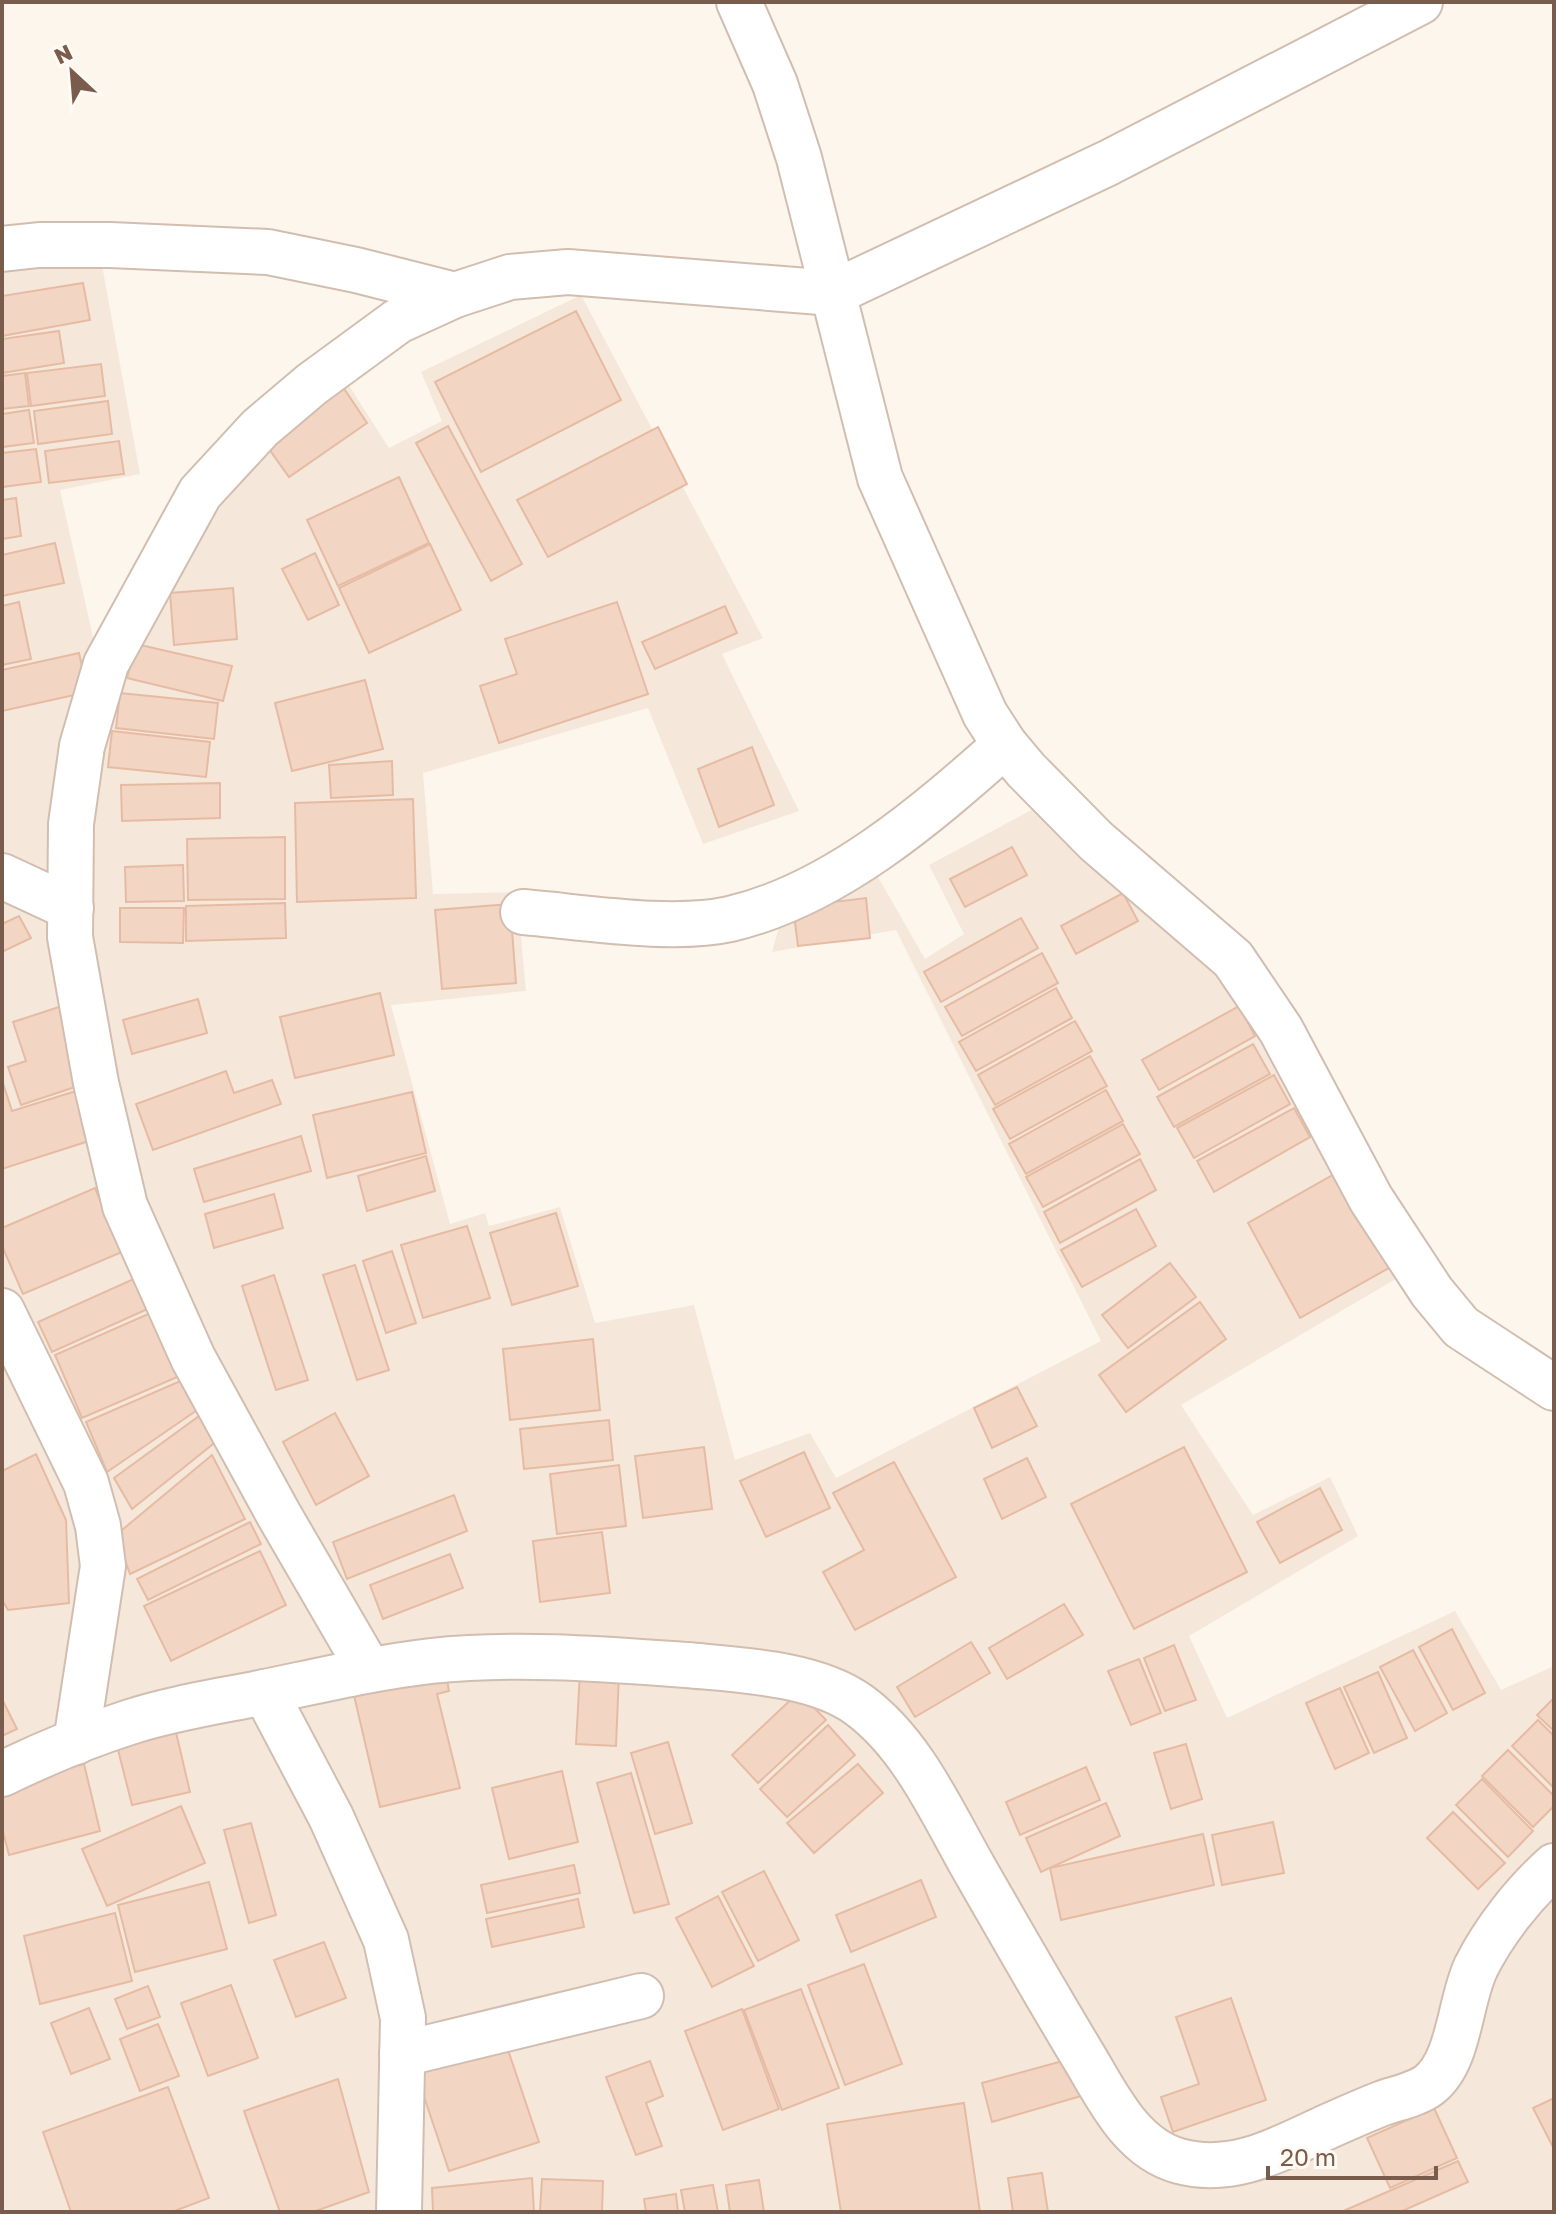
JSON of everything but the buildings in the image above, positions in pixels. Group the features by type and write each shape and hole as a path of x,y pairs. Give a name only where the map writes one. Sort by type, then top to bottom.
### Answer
{"street":[{"path":"739,2 775,84 799,158 880,478 985,714 1026,770 1096,841 1233,959 1281,1030 1371,1199 1432,1292 1461,1327 1554,1388"},
{"path":"369,1670 193,1358 125,1206 96,1083 70,937 71,824 82,746 106,664 200,493 260,428 312,384 398,321 455,295 510,277 568,272 833,293 1108,163 1420,2"},
{"path":"2,249 39,245 110,245 268,252 455,295"},
{"path":"523,912 687,923 729,919 769,906 817,885 891,840 1005,745"},
{"path":"2,876 71,908"},
{"path":"2,1311 86,1483 98,1526 103,1566 76,1742"},
{"path":"2,1774 44,1754 134,1720 369,1670 435,1661 499,1658 620,1660 746,1670 814,1684 857,1703 893,1736 932,1794 1119,2116 1147,2146 1178,2161 1226,2165 1270,2154 1340,2121 1425,2088 1441,2073 1450,2057 1476,1968 1516,1908 1537,1881 1554,1866"},
{"path":"265,1692 331,1817 386,1940 403,2018 399,2212"},
{"path":"402,2054 641,1996"}],"shaded area":[{"path":"102,265 140,474 60,490 95,646 147,636 234,479 341,373 389,448 442,421 421,372 581,295 763,638 722,654 799,811 703,844 648,708 423,773 433,894 517,892 526,991 391,1005 450,1224 485,1213 489,1226 560,1207 595,1323 694,1305 735,1460 810,1433 836,1478 1101,1341 896,930 772,952 786,902 874,870 925,959 964,934 929,865 1037,807 1221,968 1406,1273 1181,1405 1253,1515 1330,1477 1358,1536 1189,1636 1227,1718 1455,1611 1501,1690 1554,1666 1554,2212 2,2212 2,269"}]}
